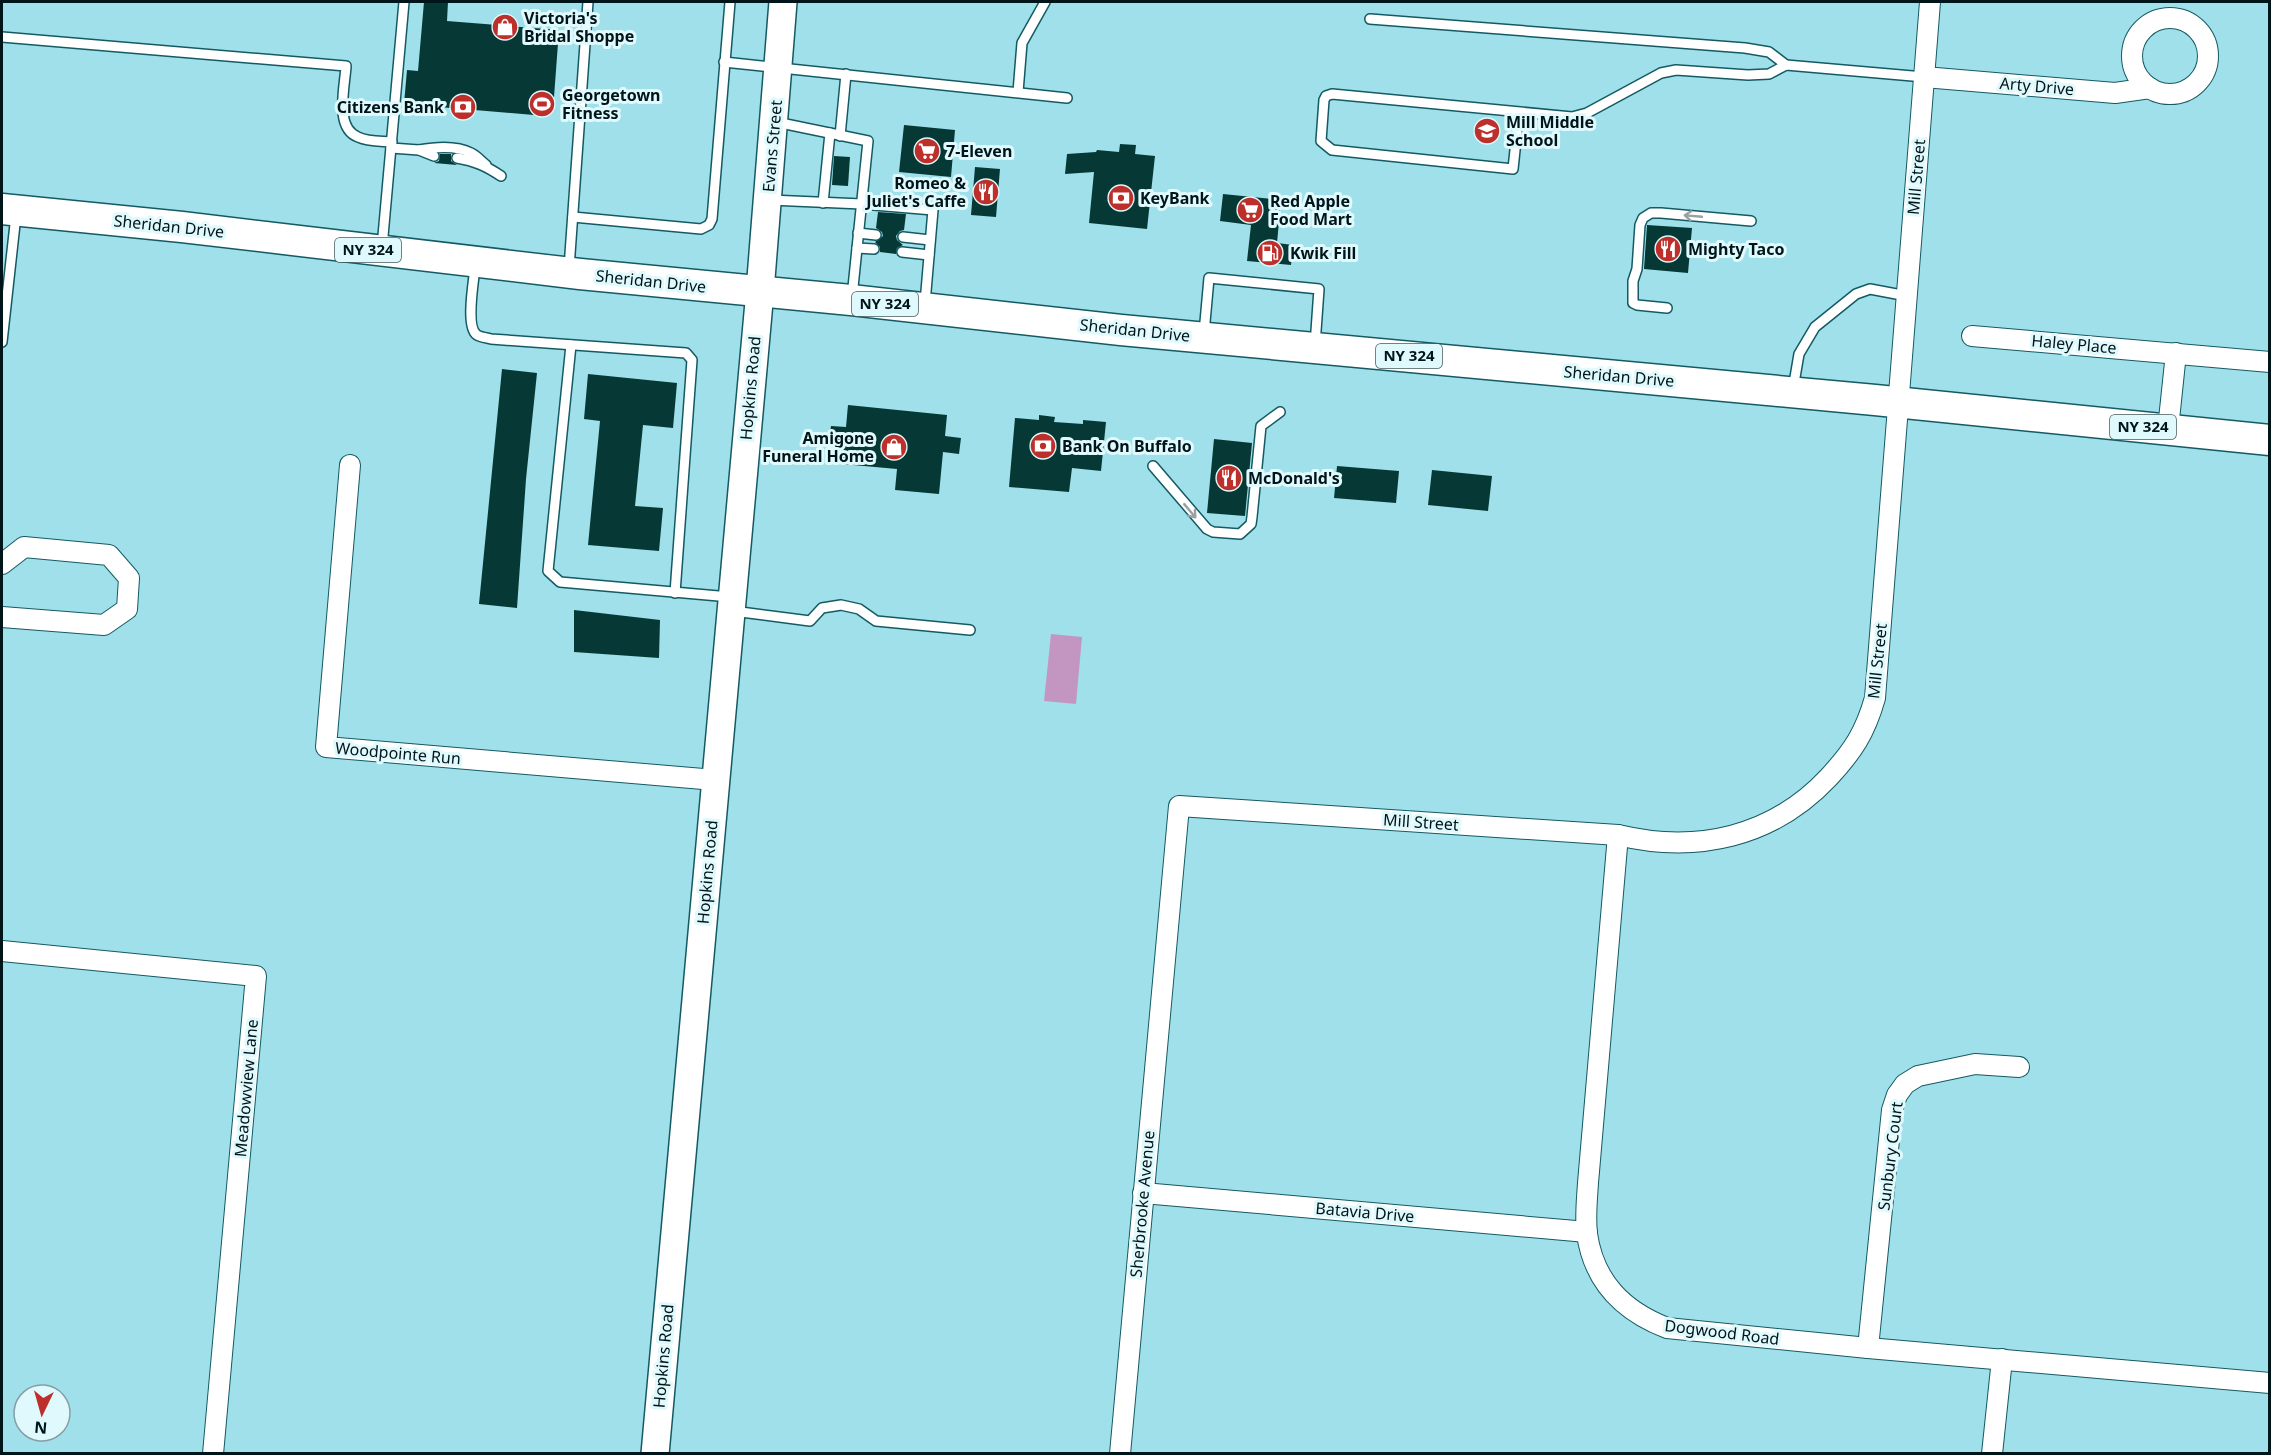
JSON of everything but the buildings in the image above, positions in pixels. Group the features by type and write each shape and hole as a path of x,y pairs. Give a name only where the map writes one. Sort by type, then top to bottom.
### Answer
{"main road":[{"name":"Sheridan Drive","path":"9,209 382,252 1204,337 1898,402 2270,440"}],"street":[{"name":"Evans Street","path":"760,291 783,2"},
{"name":"Mill Street","path":"1166,955 1179,806 1618,835 1660,841 1703,841 1732,837 1760,827 1793,810 1813,794 1855,747 1867,724 1875,698 1930,2"},
{"name":"Arty Drive","path":"1924,77 2115,93 2150,88"},
{"name":"Hopkins Road","path":"655,1454 760,291"},
{"name":"Haley Place","path":"1972,336 2270,362"},
{"path":"2168,429 2176,353"},
{"name":"Woodpointe Run","path":"350,465 326,747 715,780"},
{"path":"2,564 24,547 109,555 129,578 127,609 104,625 2,617"},
{"name":"Dogwood Road","path":"1618,835 1588,1183 1587,1232 1591,1254 1600,1274 1614,1295 1629,1309 1667,1328 2270,1383"},
{"name":"Meadowview Lane","path":"2,951 256,976 213,1454"},
{"name":"Sherbrooke Avenue","path":"1120,1454 1166,955"},
{"name":"Sunbury Court","path":"1869,1348 1892,1110 1897,1095 1905,1084 1918,1076 1975,1064 2019,1067"},
{"name":"Batavia Drive","path":"1143,1193 1587,1232"},
{"path":"1992,1454 2001,1359"}],"lane":[{"path":"382,252 404,2"},
{"path":"569,272 588,2"},
{"path":"573,217 701,229 709,225 712,219 729,2"},
{"path":"1018,92 1022,43 1045,2"},
{"path":"1370,19 1745,48 1770,52 1786,65"},
{"path":"2,37 346,66 343,115 347,128 358,138 419,150 434,156"},
{"path":"724,62 1067,98"},
{"path":"1519,112 1513,169 1332,150 1321,141 1324,100 1326,96 1332,94 1572,117 1661,73 1676,70 1748,75 1769,74 1786,65 1924,77"},
{"path":"823,203 846,74"},
{"path":"774,122 868,141 851,300"},
{"path":"419,150 435,147 461,149 472,153 501,176"},
{"path":"457,158 473,160 486,165"},
{"path":"767,200 933,210 925,308"},
{"path":"2,342 9,209"},
{"path":"1667,308 1633,303 1633,281 1638,269 1640,225 1643,218 1651,213 1661,213 1751,221"},
{"path":"858,233 876,235"},
{"path":"903,237 930,240"},
{"path":"857,248 874,249"},
{"path":"902,252 929,255"},
{"path":"476,261 471,318 472,329 476,334 491,339 686,353 692,360 675,592"},
{"path":"1204,337 1209,278 1275,284 1319,289 1315,348"},
{"path":"1792,392 1799,354 1815,327 1856,294 1870,289 1907,296"},
{"path":"572,345 548,571 560,582 675,592 810,621 822,608 841,605 859,609 876,621 970,630"},
{"path":"1153,466 1207,529 1213,532 1240,534 1251,524 1261,426 1280,412"}],"shaded area":[{"path":"1051,634 1082,637 1076,704 1044,701"}],"place":[{"name":"Victoria's Bridal Shoppe","path":"505,27"},
{"name":"Georgetown Fitness","path":"542,104"},
{"name":"Citizens Bank","path":"463,107"},
{"name":"Mill Middle School","path":"1487,131"},
{"name":"7-Eleven","path":"927,151"},
{"name":"Romeo & Juliet's Caffe","path":"986,192"},
{"name":"KeyBank","path":"1121,198"},
{"name":"Red Apple Food Mart","path":"1250,210"},
{"name":"Mighty Taco","path":"1668,249"},
{"name":"Kwik Fill","path":"1270,253"},
{"name":"Bank On Buffalo","path":"1043,446"},
{"name":"Amigone Funeral Home","path":"894,447"},
{"name":"McDonald's","path":"1229,478"}]}
